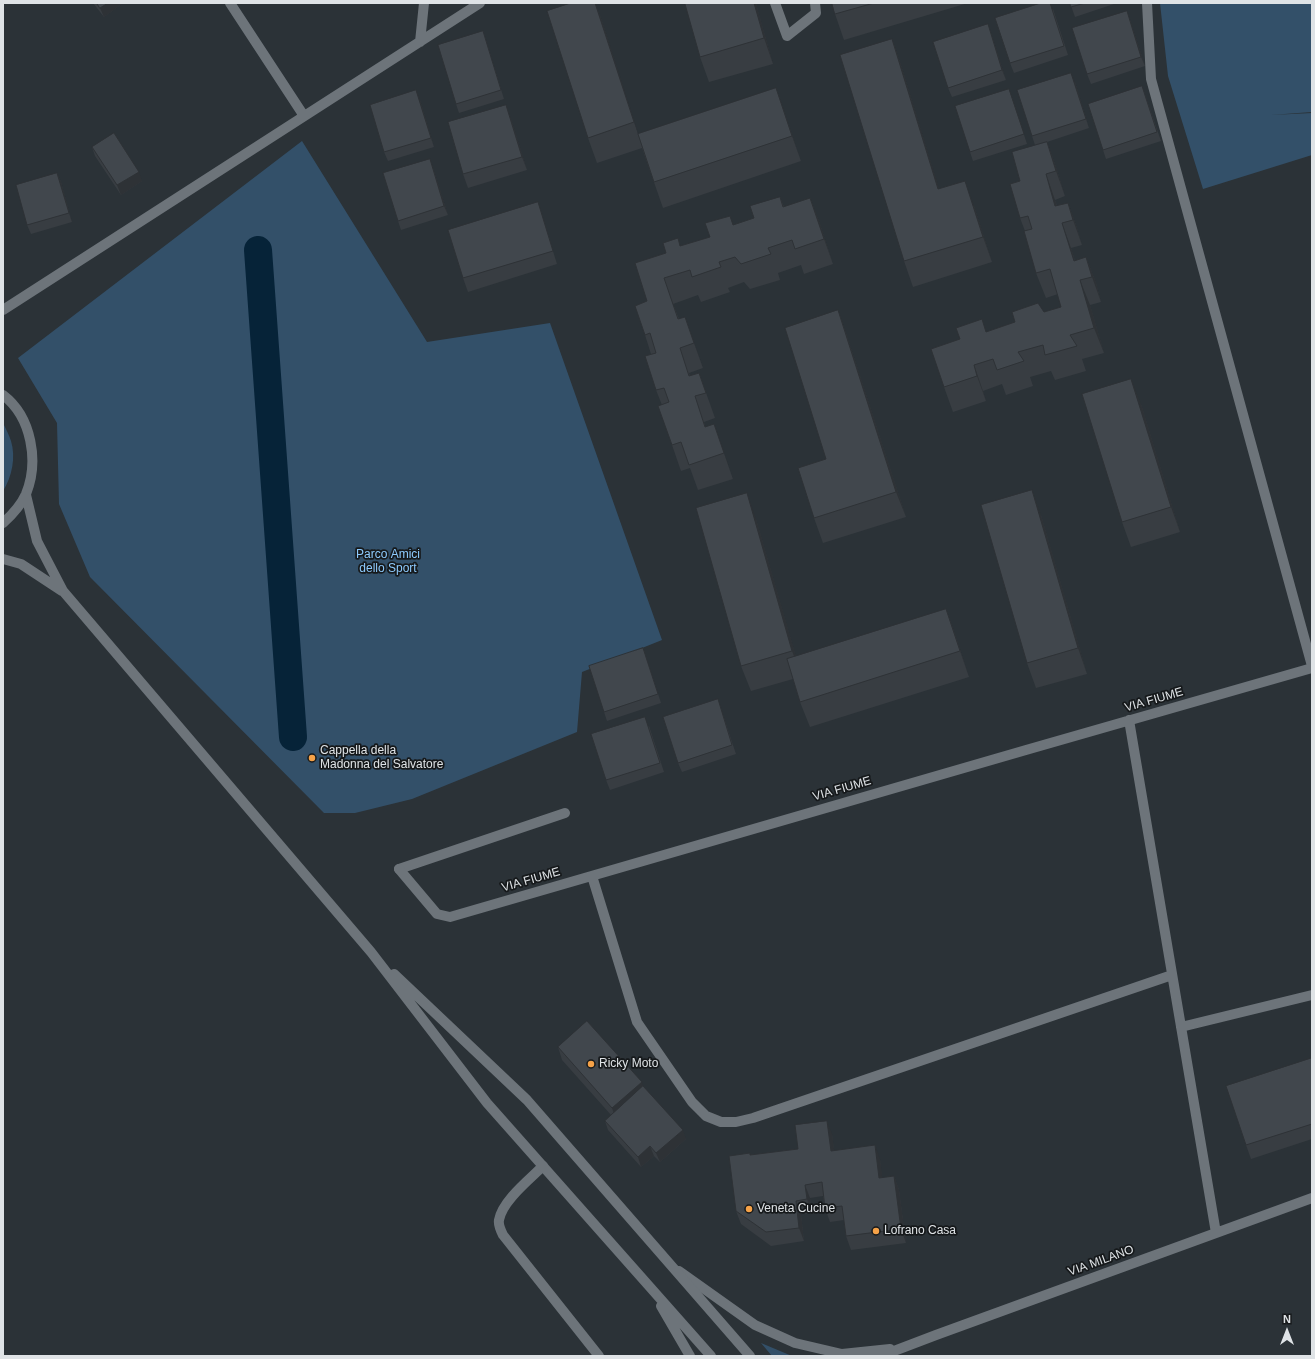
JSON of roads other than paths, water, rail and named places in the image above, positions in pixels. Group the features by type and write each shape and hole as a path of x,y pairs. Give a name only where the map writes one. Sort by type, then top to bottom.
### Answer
{"street":[{"path":"230,3 304,116"},
{"path":"420,42 424,3"},
{"path":"3,310 480,3"},
{"path":"775,3 786,36 816,13 815,3"},
{"path":"1147,3 1150,79 1312,667"},
{"path":"3,395 8,399 24,420 32,444 33,470 26,494 13,514 3,523"},
{"path":"26,494 37,541 62,591 371,952 487,1103 711,1356"},
{"path":"3,559 21,564 62,591"},
{"name":"VIA FIUME","path":"565,813 399,870 436,914 450,917 1312,667"},
{"path":"1129,720 1216,1233"},
{"path":"592,876 638,1022 692,1102 706,1116 721,1122 736,1122 753,1118 1172,975"},
{"path":"371,952 526,1100 750,1356"},
{"path":"1181,1027 1312,995"},
{"path":"543,1166 511,1198 498,1221 503,1236 599,1356"},
{"name":"VIA MILANO","path":"898,1349 1312,1198"},
{"path":"671,1266 755,1325 795,1343 842,1354 898,1349"},
{"path":"651,1287 690,1356"},
{"path":"881,1356 898,1349"}],"waterway":[{"path":"258,250 293,737"}],"place":[{"name":"Cappella della Madonna del Salvatore","path":"312,758"},
{"name":"Ricky Moto","path":"591,1064"},
{"name":"Veneta Cucine","path":"749,1209"},
{"name":"Lofrano Casa","path":"876,1231"}],"park label":[{"name":"Parco Amici dello Sport","path":"388,562"}]}
